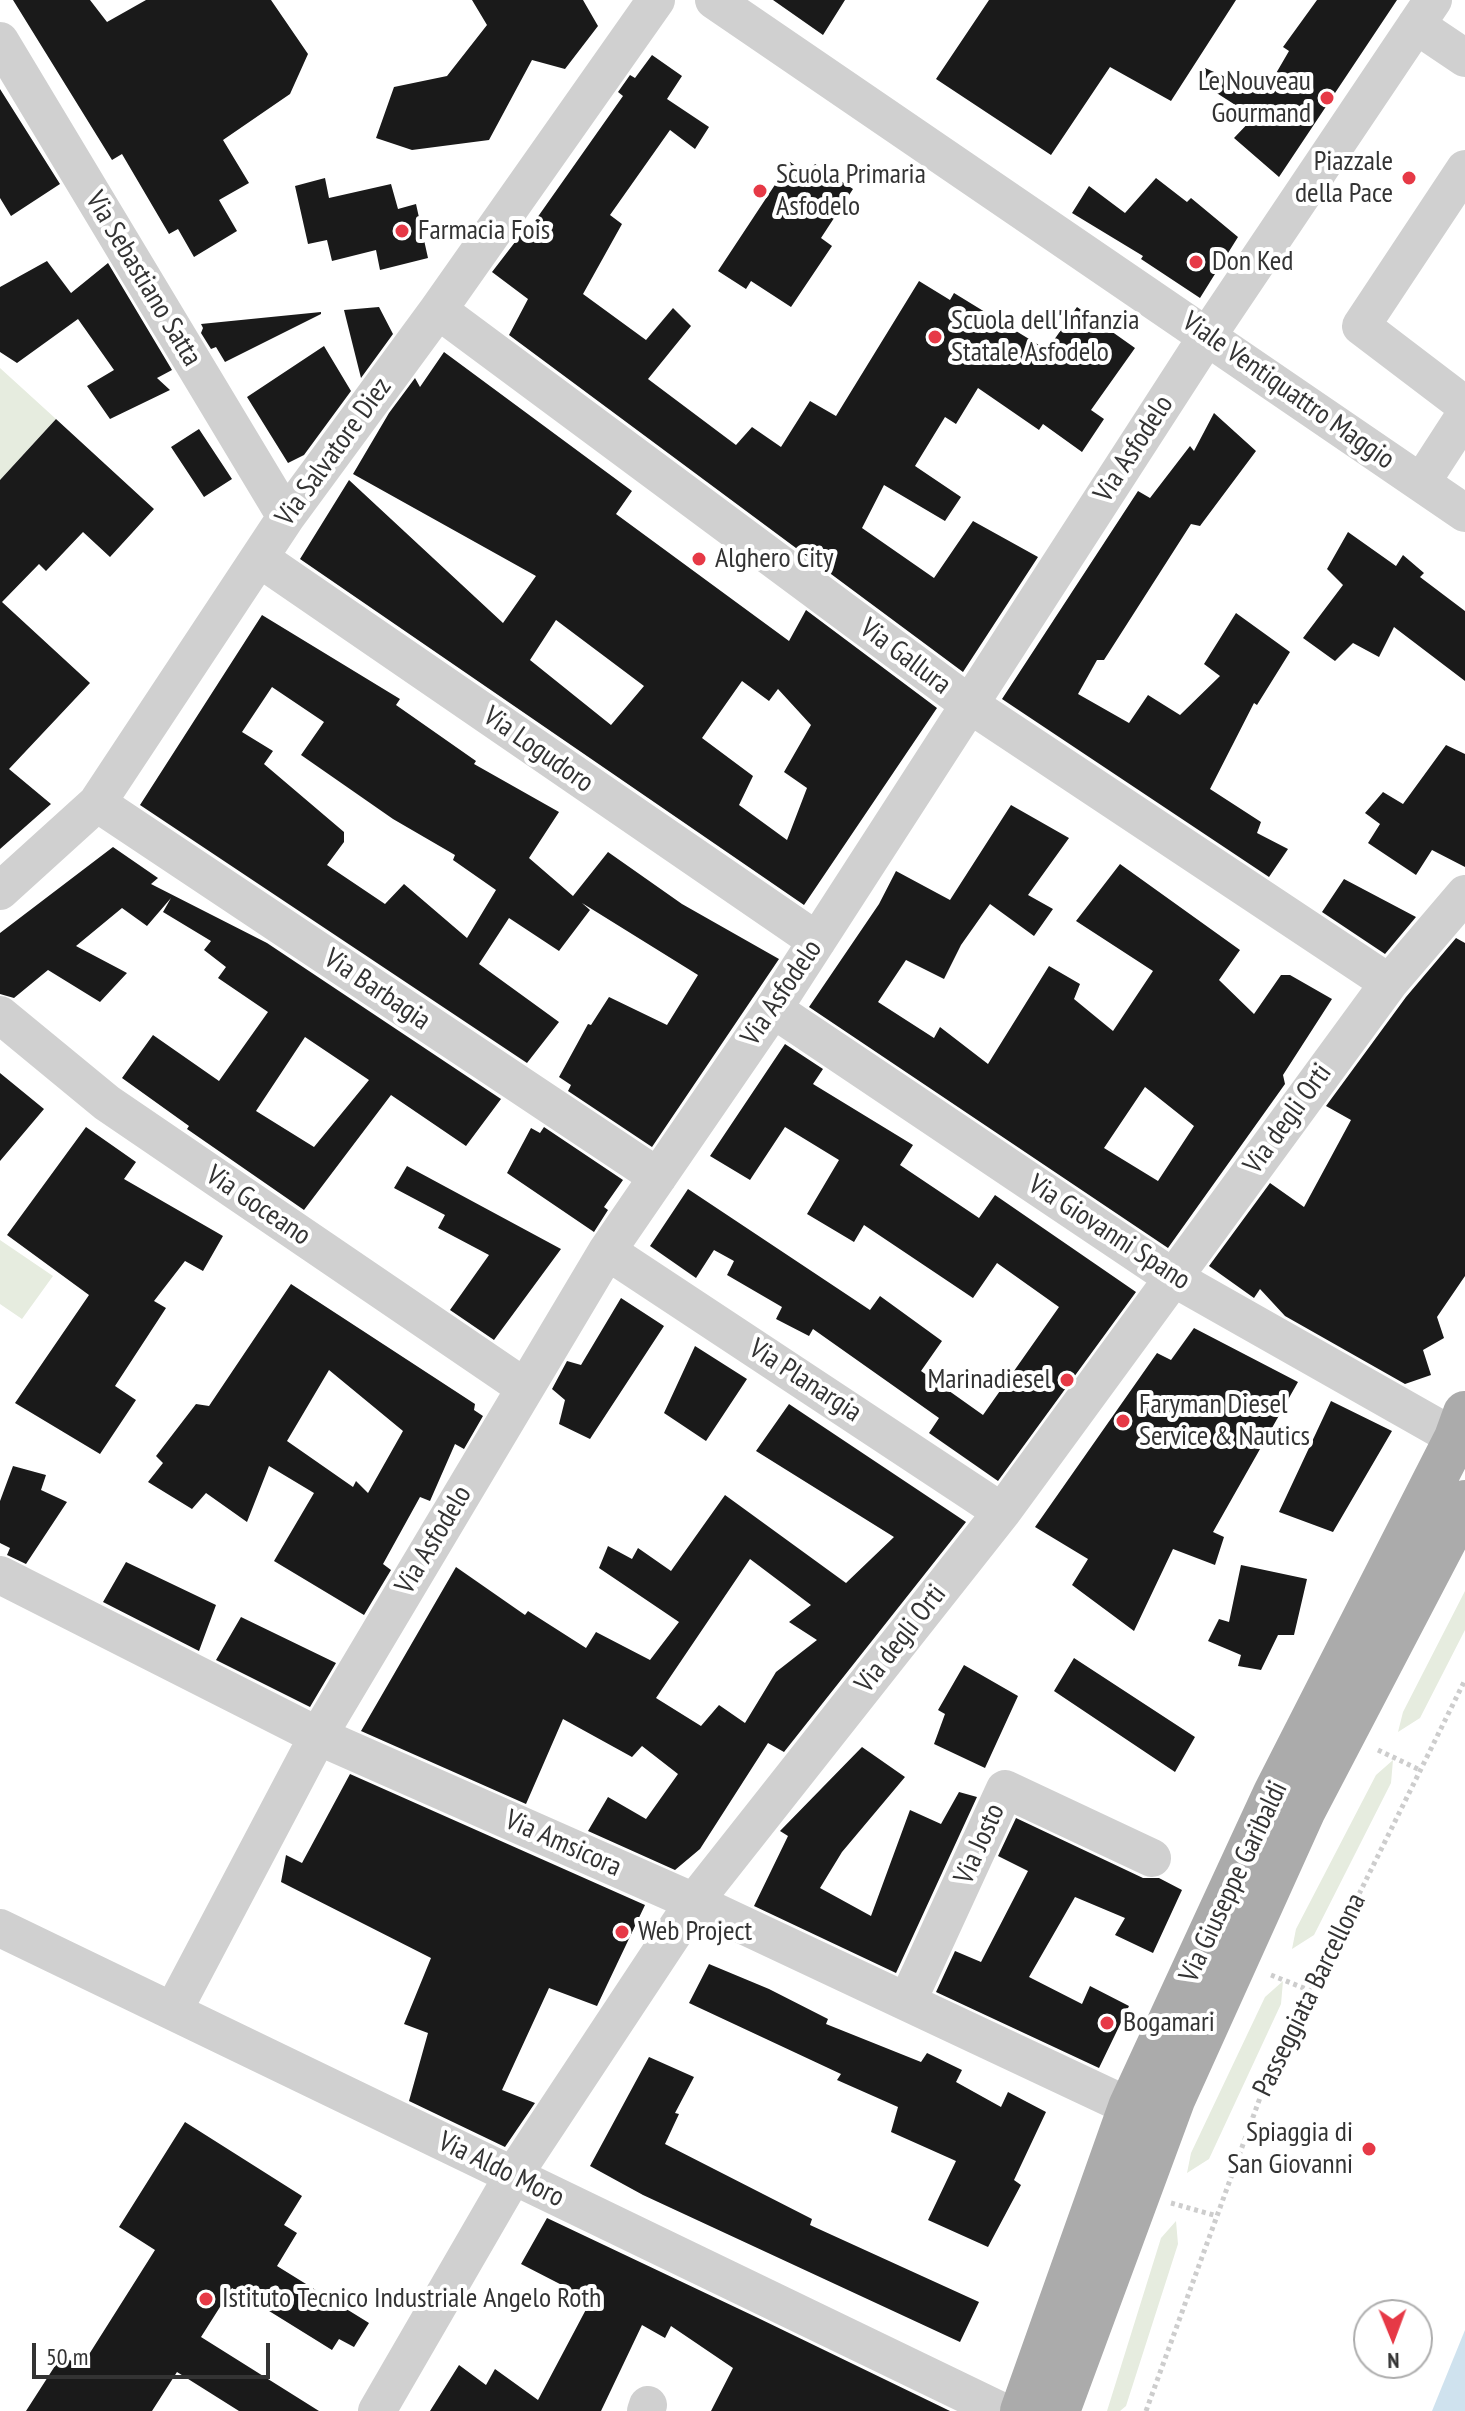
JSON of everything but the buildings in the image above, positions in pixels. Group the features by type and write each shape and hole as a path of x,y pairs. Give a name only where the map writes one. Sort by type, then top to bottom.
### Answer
{"main road":[{"name":"Via Giuseppe Garibaldi","path":"1058,2411 1168,2109 1304,1810 1454,1505 1460,1426"},
{"name":"Via Giuseppe Garibaldi","path":"1022,2411 1130,2107 1275,1793 1454,1505"}],"street":[{"name":"Via Salvatore Diez","path":"0,891 97,803 286,517 438,310 656,0"},
{"name":"Viale Ventiquattro Maggio","path":"714,0 1465,513"},
{"name":"Via Asfodelo","path":"173,2011 318,1736 607,1251 773,1009 1208,335 1424,12"},
{"path":"1424,12 1465,58"},
{"name":"Via Sebastiano Satta","path":"0,41 286,517"},
{"path":"1465,169 1361,326 1465,405"},
{"name":"Via Gallura","path":"438,310 969,704 1389,983"},
{"path":"1421,483 1465,415"},
{"name":"Via Logudoro","path":"259,558 817,941"},
{"name":"Via Barbagia","path":"97,803 658,1177"},
{"name":"Via degli Orti","path":"377,2411 513,2176 694,1902 1002,1512 1389,983 1465,894"},
{"name":"Via Giovanni Spano","path":"773,1009 1172,1277 1460,1426"},
{"name":"Via Goceano","path":"0,1015 107,1103 524,1387"},
{"name":"Via Planargia","path":"607,1251 1002,1512"},
{"name":"Via Amsicora","path":"0,1575 318,1736 694,1902 1130,2107"},
{"name":"Via Josto","path":"907,2002 1005,1789 1152,1858"},
{"name":"Via Aldo Moro","path":"0,1928 1001,2411"}],"path":[{"name":"Passeggiata Barcellona","path":"1146,2411 1265,2084 1465,1680"},
{"path":"1373,1747 1420,1770"}],"shaded area":[{"path":"0,368 56,419 0,480"},
{"path":"0,1240 53,1276 22,1319 0,1304"},
{"path":"1465,1591 1465,1630 1420,1718 1398,1732 1403,1712"},
{"path":"1393,1760 1391,1783 1314,1935 1292,1949 1296,1929 1376,1775"},
{"path":"1283,1981 1281,2004 1209,2159 1187,2173 1191,2153 1265,1997"},
{"path":"1176,2221 1178,2244 1126,2406 1120,2411 1107,2411 1161,2238"}],"water":[{"path":"1465,2330 1465,2411 1432,2411"}],"place":[{"name":"Le Nouveau Gourmand","path":"1327,98"},
{"name":"Piazzale della Pace","path":"1409,178"},
{"name":"Scuola Primaria Asfodelo","path":"760,191"},
{"name":"Farmacia Fois","path":"402,231"},
{"name":"Don Ked","path":"1196,262"},
{"name":"Scuola dell'Infanzia Statale Asfodelo","path":"935,337"},
{"name":"Alghero City","path":"699,559"},
{"name":"Marinadiesel","path":"1067,1380"},
{"name":"Faryman Diesel Service & Nautics","path":"1123,1421"},
{"name":"Web Project","path":"622,1932"},
{"name":"Bogamari","path":"1107,2023"},
{"name":"Spiaggia di San Giovanni","path":"1369,2149"},
{"name":"Istituto Tecnico Industriale Angelo Roth","path":"206,2299"}]}
